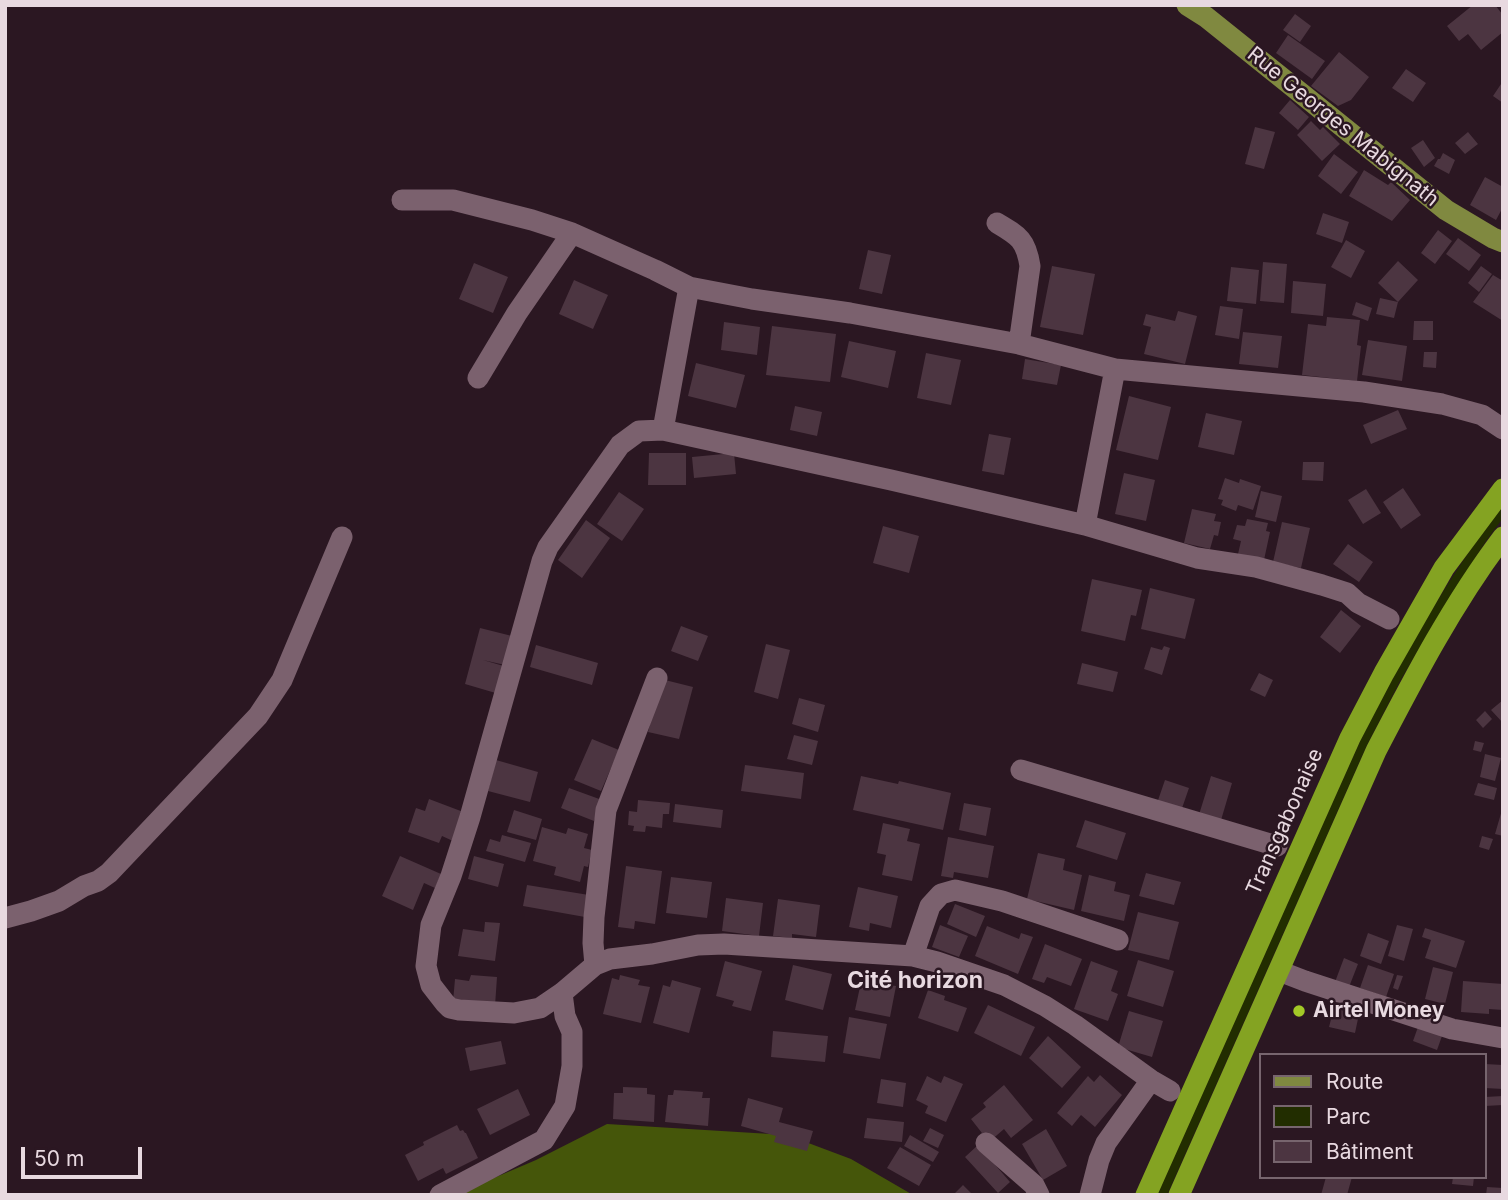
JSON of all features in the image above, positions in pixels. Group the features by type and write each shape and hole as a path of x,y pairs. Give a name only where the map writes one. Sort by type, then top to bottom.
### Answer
{"highway":[{"name":"Transgabonaise","path":"1146,1195 1350,738 1444,568 1503,489"},
{"path":"1178,1195 1376,751 1453,613 1503,537"}],"main road":[{"name":"Rue Georges Mabignath","path":"1187,5 1446,211 1503,242"}],"street":[{"path":"402,201 453,200 532,220 572,233 689,287 1019,344 1115,369 1364,392 1442,404 1482,415 1503,429"},
{"path":"997,223 1024,241 1028,254 1030,266 1019,344"},
{"path":"478,378 517,313 572,233"},
{"path":"663,430 689,287"},
{"path":"1085,525 1115,369"},
{"path":"1170,1091 1045,1006 1004,985 913,956 698,945 610,959 595,965 540,1008 514,1013 450,1008 431,985 426,966 430,925 462,845 542,561 548,548 620,445 639,431 663,430 1085,525 1197,558 1256,567 1347,593 1357,603 1389,619"},
{"path":"5,918 59,901 109,873 258,716 282,680 342,537"},
{"path":"595,965 594,917 606,810 657,678"},
{"path":"1021,770 1277,846"},
{"path":"913,956 930,906 941,894 955,890 1002,901 1118,940"},
{"path":"1279,971 1452,1029 1503,1038"},
{"path":"440,1195 544,1140 565,1106 572,1066 572,1032 565,1016 562,993"},
{"path":"1090,1195 1106,1143 1151,1080"},
{"path":"986,1143 1034,1185 1039,1195"}],"green space":[{"path":"1503,504 1503,518 1431,628 1367,745 1167,1195 1157,1195 1360,741 1426,620"},
{"path":"607,1124 787,1135 851,1159 913,1195 454,1195 536,1160"}],"building":[{"path":"1473,5 1495,5 1503,15 1503,32 1481,50 1468,34 1459,41 1447,26"},
{"path":"1295,14 1311,26 1300,42 1283,30"},
{"path":"1288,35 1325,61 1312,79 1276,53"},
{"path":"1339,52 1369,77 1351,100 1338,106 1311,86"},
{"path":"1406,69 1426,83 1413,102 1392,88"},
{"path":"1503,81 1503,103 1493,96"},
{"path":"1290,100 1309,117 1298,130 1279,113"},
{"path":"1311,121 1320,130 1323,127 1340,144 1322,161 1297,135"},
{"path":"1255,127 1275,132 1264,169 1245,164"},
{"path":"1468,132 1478,144 1465,154 1455,143"},
{"path":"1423,140 1435,158 1424,167 1411,148"},
{"path":"1443,153 1455,160 1449,174 1434,166"},
{"path":"1334,154 1358,172 1341,194 1318,176"},
{"path":"1364,170 1388,185 1391,182 1410,200 1392,221 1349,196"},
{"path":"1485,177 1503,187 1503,207 1496,220 1470,205"},
{"path":"1323,213 1349,222 1342,243 1316,234"},
{"path":"1438,230 1452,241 1435,264 1421,253"},
{"path":"1458,238 1481,255 1469,271 1446,254"},
{"path":"1346,240 1365,251 1351,278 1331,267"},
{"path":"868,250 891,255 882,294 859,289"},
{"path":"1398,261 1418,280 1398,302 1378,283"},
{"path":"1263,262 1287,264 1284,303 1260,301"},
{"path":"474,263 508,277 493,313 459,299"},
{"path":"1052,266 1095,274 1083,335 1040,327"},
{"path":"1481,266 1492,274 1479,292 1468,283"},
{"path":"1231,267 1259,270 1256,304 1227,301"},
{"path":"1493,275 1503,281 1503,321 1473,302"},
{"path":"574,280 608,295 593,329 559,314"},
{"path":"1293,281 1326,284 1323,316 1291,313"},
{"path":"1380,298 1398,302 1394,318 1376,314"},
{"path":"1356,302 1372,308 1368,321 1352,315"},
{"path":"1220,306 1243,309 1239,339 1215,335"},
{"path":"1178,311 1197,316 1185,364 1144,354 1151,327 1143,325 1146,314 1175,321"},
{"path":"1327,317 1360,320 1357,345 1361,346 1357,381 1302,375 1308,324 1326,326"},
{"path":"1414,321 1433,321 1433,340 1413,340"},
{"path":"724,322 760,327 757,355 721,350"},
{"path":"772,326 836,334 830,382 766,375"},
{"path":"1243,332 1282,336 1278,368 1239,364"},
{"path":"1368,340 1407,346 1402,381 1362,375"},
{"path":"849,341 896,351 888,388 841,377"},
{"path":"1424,352 1437,352 1436,368 1423,367"},
{"path":"926,353 961,360 951,405 917,398"},
{"path":"1025,359 1061,365 1057,385 1022,379"},
{"path":"696,363 745,375 736,408 688,396"},
{"path":"1129,396 1171,407 1158,460 1116,450"},
{"path":"795,406 822,412 817,436 790,430"},
{"path":"1398,410 1407,429 1371,444 1363,425"},
{"path":"1206,413 1242,421 1234,455 1198,447"},
{"path":"989,434 1011,438 1004,475 982,471"},
{"path":"649,453 686,453 686,485 648,485"},
{"path":"734,453 736,474 694,478 692,457"},
{"path":"1303,462 1324,462 1323,481 1302,480"},
{"path":"1124,473 1155,480 1146,521 1115,514"},
{"path":"1225,478 1239,483 1240,479 1261,486 1253,510 1238,505 1236,511 1221,505 1223,500 1218,499"},
{"path":"1403,488 1421,515 1401,529 1383,502"},
{"path":"1366,489 1381,513 1363,524 1348,500"},
{"path":"1261,491 1282,496 1276,522 1255,517"},
{"path":"619,492 644,509 622,541 597,524"},
{"path":"1192,509 1216,514 1214,521 1221,522 1218,536 1214,535 1210,549 1184,543"},
{"path":"1247,519 1268,523 1266,531 1270,532 1264,560 1238,554 1241,541 1233,539 1237,525 1245,526"},
{"path":"586,520 610,538 582,578 558,560"},
{"path":"1282,522 1310,528 1301,568 1273,562"},
{"path":"883,526 919,536 909,573 873,563"},
{"path":"1348,544 1373,562 1359,582 1333,564"},
{"path":"1092,579 1142,590 1136,616 1131,615 1125,641 1081,631"},
{"path":"1150,588 1195,599 1185,639 1141,629"},
{"path":"1341,610 1361,626 1340,653 1320,637"},
{"path":"681,626 708,636 698,661 671,651"},
{"path":"480,628 512,636 505,665 483,660 507,667 499,694 465,684"},
{"path":"766,644 790,650 778,699 754,692"},
{"path":"536,645 598,663 592,685 530,667"},
{"path":"1164,646 1170,648 1162,675 1144,669 1151,647 1162,650"},
{"path":"1082,663 1118,672 1113,692 1077,684"},
{"path":"1259,673 1273,680 1265,697 1250,690"},
{"path":"661,679 693,687 679,739 648,732"},
{"path":"799,698 825,705 818,732 792,724"},
{"path":"1503,700 1503,723 1491,710"},
{"path":"1485,711 1492,719 1483,728 1476,720"},
{"path":"794,735 818,741 812,765 787,759"},
{"path":"592,739 619,750 601,791 574,780"},
{"path":"1475,741 1484,743 1481,752 1473,750"},
{"path":"1485,754 1501,758 1495,781 1480,777"},
{"path":"496,760 538,772 530,802 488,791"},
{"path":"745,765 804,773 801,799 741,791"},
{"path":"861,776 898,784 899,781 951,793 943,830 853,810"},
{"path":"1211,776 1232,783 1219,827 1197,821"},
{"path":"1165,780 1189,788 1180,814 1156,806"},
{"path":"1478,783 1497,788 1494,800 1474,795"},
{"path":"569,788 602,800 594,821 561,808"},
{"path":"429,799 466,813 453,841 442,836 439,843 408,832 416,808 425,811"},
{"path":"638,800 670,803 669,814 663,814 662,828 646,826 645,832 633,831 634,826 628,825 629,811 637,812"},
{"path":"964,803 991,808 986,836 959,830"},
{"path":"675,804 723,810 721,828 673,822"},
{"path":"514,810 542,819 536,840 507,832"},
{"path":"1503,811 1503,836 1495,834"},
{"path":"1085,820 1126,833 1117,860 1076,847"},
{"path":"883,823 910,829 907,841 920,844 912,881 882,875 886,855 877,853"},
{"path":"542,827 566,834 568,828 588,834 584,848 592,850 588,867 584,866 580,882 554,875 556,867 533,861"},
{"path":"502,835 531,843 525,862 486,851 490,839 500,842"},
{"path":"1482,836 1493,839 1489,850 1479,847"},
{"path":"948,837 994,846 988,878 954,872 953,878 941,876"},
{"path":"1038,853 1065,859 1063,870 1082,875 1074,910 1027,899"},
{"path":"400,856 441,874 435,888 424,883 413,910 382,896"},
{"path":"474,856 504,864 498,887 468,879"},
{"path":"626,866 662,871 655,924 635,921 634,929 618,927"},
{"path":"1146,873 1181,882 1174,905 1139,896"},
{"path":"1089,875 1116,882 1114,891 1130,895 1124,921 1081,911"},
{"path":"671,877 712,882 707,918 666,913"},
{"path":"527,885 589,895 585,917 523,906"},
{"path":"858,887 898,896 891,928 870,923 869,931 849,927"},
{"path":"726,898 763,903 759,936 722,931"},
{"path":"778,899 820,905 816,937 792,934 792,938 773,936"},
{"path":"955,904 985,916 976,937 947,924"},
{"path":"1138,912 1179,922 1169,960 1128,950"},
{"path":"485,922 500,923 495,961 458,956 463,929 484,932"},
{"path":"940,925 968,936 959,957 932,947"},
{"path":"1397,925 1413,929 1404,961 1388,956"},
{"path":"987,926 1019,939 1021,933 1033,937 1018,974 975,956"},
{"path":"1425,928 1465,941 1456,968 1425,958 1431,940 1422,937"},
{"path":"1368,933 1389,941 1381,964 1360,956"},
{"path":"1045,944 1082,959 1071,986 1047,977 1044,983 1032,979"},
{"path":"1344,958 1358,964 1349,987 1335,982"},
{"path":"1138,960 1174,971 1163,1007 1127,996"},
{"path":"725,961 762,971 751,1011 732,1006 734,1001 716,996"},
{"path":"1091,961 1118,971 1111,991 1118,994 1108,1021 1074,1009"},
{"path":"793,965 832,974 823,1010 785,1000"},
{"path":"1368,965 1394,974 1386,997 1360,988"},
{"path":"1433,967 1453,972 1445,1004 1425,999"},
{"path":"863,973 884,977 883,984 896,986 890,1017 855,1010"},
{"path":"471,975 497,977 495,1006 453,1002 455,979 469,981"},
{"path":"620,975 640,980 638,985 650,987 641,1023 603,1014 612,978 619,980"},
{"path":"1397,975 1403,976 1398,990 1393,988"},
{"path":"672,980 701,988 689,1033 653,1023 663,985 670,987"},
{"path":"1463,981 1503,984 1503,1010 1489,1009 1489,1014 1461,1012"},
{"path":"928,990 945,996 944,1000 967,1008 958,1032 918,1018"},
{"path":"988,1005 1035,1027 1021,1056 974,1033"},
{"path":"1334,1008 1359,1014 1355,1033 1329,1027"},
{"path":"1129,1011 1163,1021 1152,1057 1118,1047"},
{"path":"849,1017 887,1024 880,1059 843,1053"},
{"path":"1418,1027 1442,1036 1437,1050 1413,1041"},
{"path":"773,1031 828,1036 825,1062 771,1057"},
{"path":"1048,1036 1081,1067 1062,1088 1029,1058"},
{"path":"501,1041 506,1064 470,1071 465,1048"},
{"path":"1487,1064 1503,1065 1503,1089 1487,1088"},
{"path":"1100,1075 1122,1095 1095,1127 1081,1115 1072,1126 1057,1113 1088,1076 1094,1082"},
{"path":"927,1076 941,1083 944,1076 963,1084 946,1122 925,1113 928,1106 916,1100"},
{"path":"881,1079 906,1083 903,1107 877,1103"},
{"path":"1004,1085 1033,1120 1011,1138 1004,1129 989,1142 971,1119 986,1107 983,1103"},
{"path":"623,1087 647,1088 647,1094 655,1095 654,1122 613,1119 614,1093 623,1093"},
{"path":"518,1089 530,1115 490,1135 477,1109"},
{"path":"674,1090 703,1092 702,1098 710,1098 708,1126 665,1122 668,1095 673,1095"},
{"path":"1503,1096 1503,1105 1487,1106 1487,1097"},
{"path":"748,1098 783,1108 779,1122 813,1131 807,1151 774,1142 776,1136 741,1126"},
{"path":"867,1118 904,1122 902,1142 864,1138"},
{"path":"457,1125 460,1131 466,1133 478,1158 446,1174 443,1168 418,1181 405,1155 424,1145 423,1142"},
{"path":"930,1128 944,1135 938,1148 923,1141"},
{"path":"1046,1129 1067,1166 1043,1180 1022,1144"},
{"path":"910,1135 939,1152 933,1162 904,1146"},
{"path":"978,1145 1010,1182 998,1193 965,1157"},
{"path":"900,1147 931,1165 919,1186 887,1168"},
{"path":"1325,1179 1351,1179 1347,1195 1321,1195"},
{"path":"1453,1179 1474,1179 1473,1186 1452,1184"},
{"path":"963,1185 973,1195 953,1195"},
{"path":"1487,1187 1503,1188 1503,1195 1486,1195"}],"place":[{"name":"Airtel Money","path":"1299,1011"}],"district":[{"name":"Cité horizon","path":"915,981"}]}
